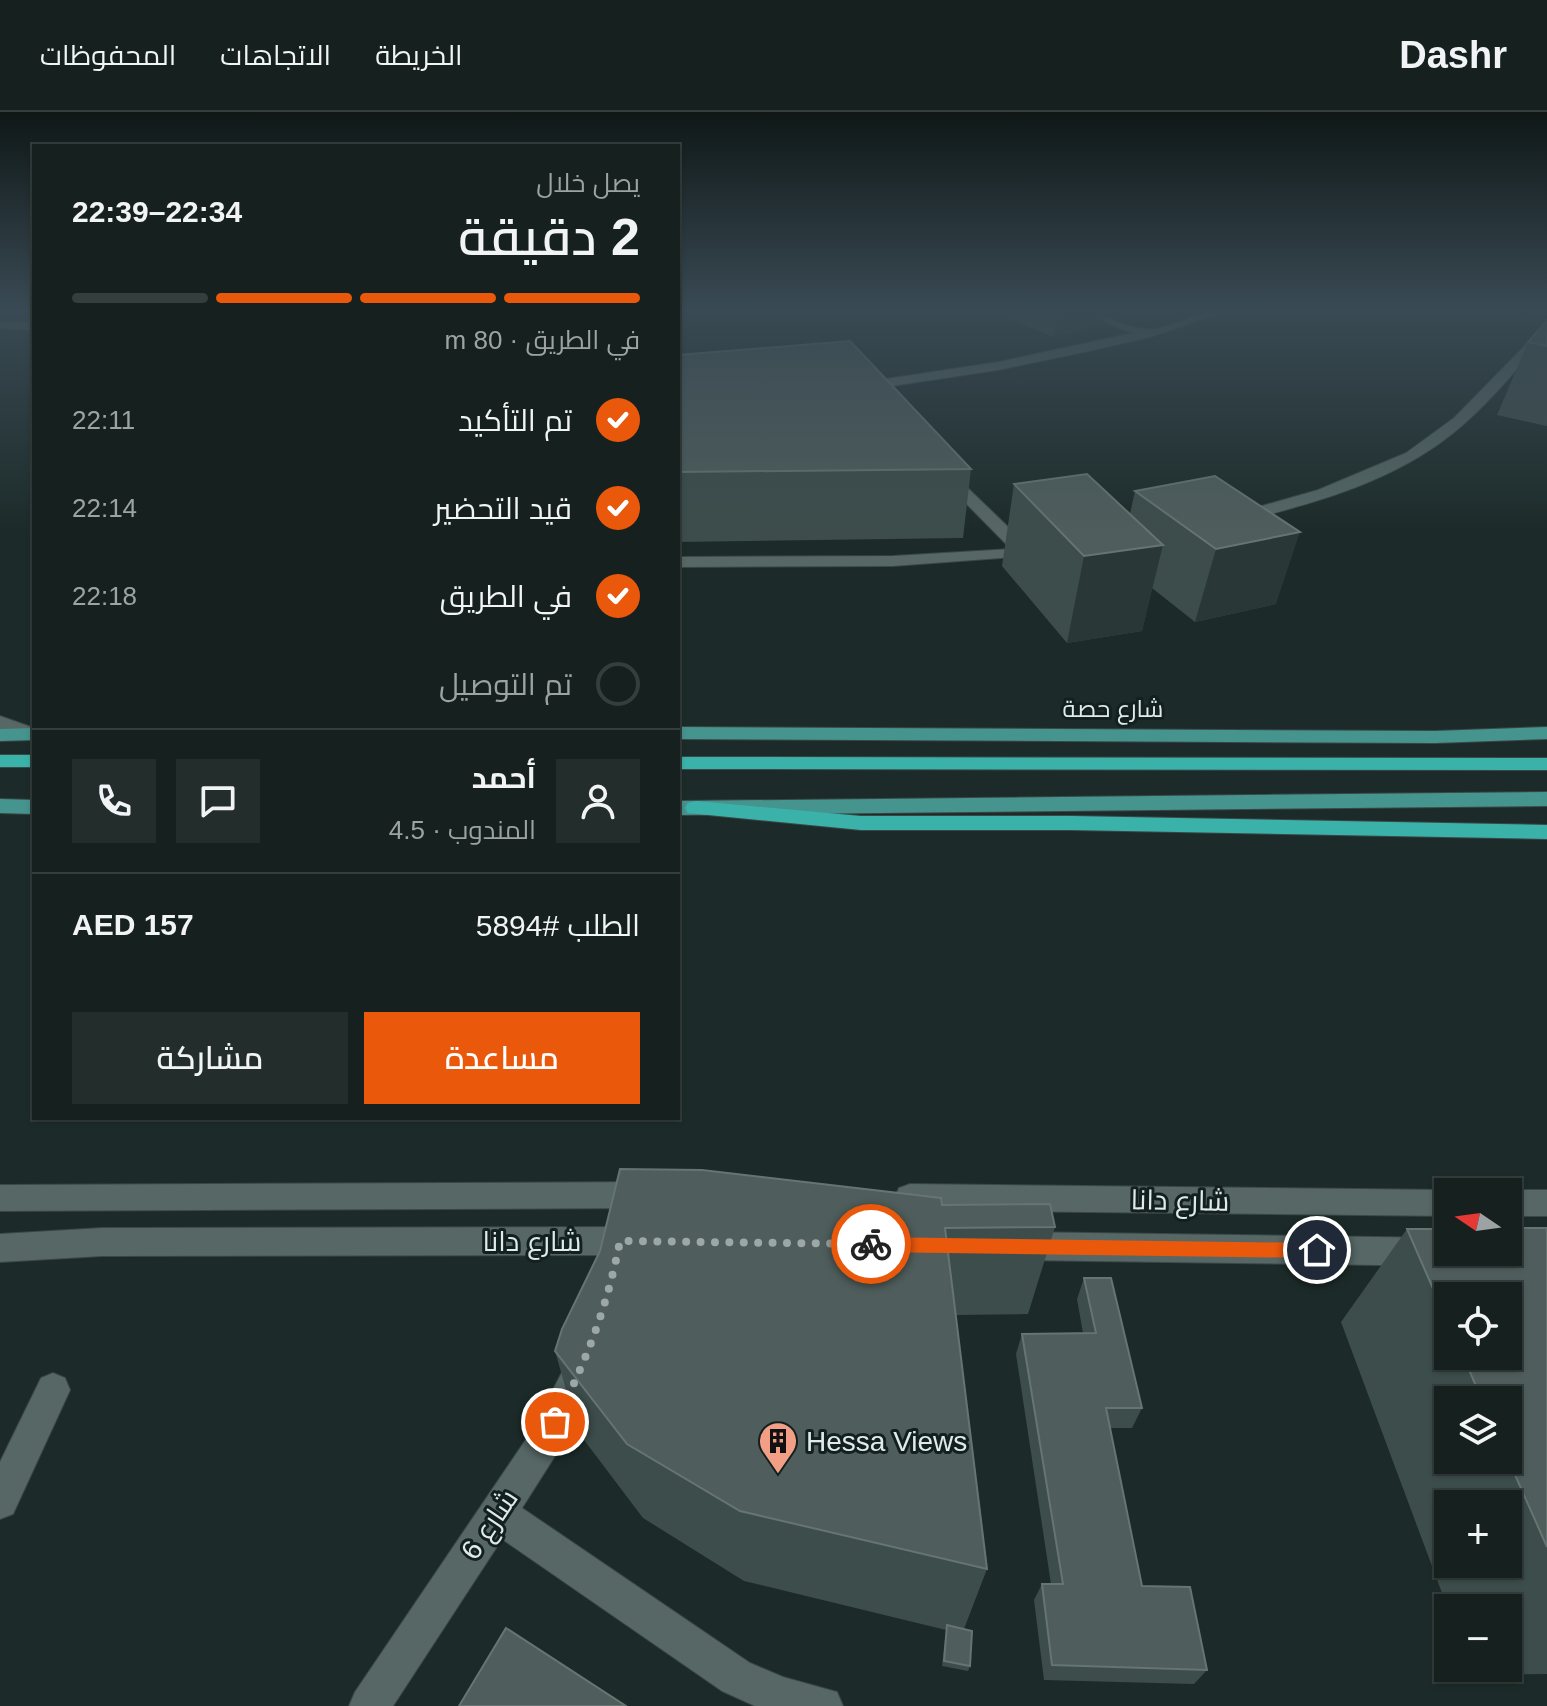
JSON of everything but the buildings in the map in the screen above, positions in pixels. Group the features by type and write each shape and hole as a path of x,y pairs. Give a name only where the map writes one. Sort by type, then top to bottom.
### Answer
{"highway":[{"path":"0,761 32,761"},
{"path":"680,763 1547,764"},
{"path":"687,808 861,823 1071,823 1547,832"}],"main road":[{"name":"شارع حصة","path":"680,733 1403,737 1547,733"},
{"path":"0,735 32,734"},
{"path":"687,808 1547,799"},
{"path":"0,806 32,807"}],"street":[{"path":"857,394 908,384"},
{"path":"1213,523 1320,494 1402,459 1458,422 1493,384"},
{"path":"935,464 1025,553"},
{"path":"680,562 893,561 1053,550"},
{"path":"0,722 32,734"},
{"path":"617,1256 628,1195"},
{"name":"شارع دانا","path":"0,1198 676,1195"},
{"name":"شارع دانا","path":"883,1197 1434,1203"},
{"path":"1522,1203 1547,1203"},
{"name":"شارع دانا","path":"0,1248 102,1242 617,1256 668,1242"},
{"name":"شارع دانا","path":"984,1246 1434,1252"},
{"name":"شارع 6","path":"369,1706 549,1433 579,1376 594,1338"},
{"path":"0,1501 53,1390"},
{"path":"496,1513 736,1677 782,1697 823,1706"}],"way so far":[{"path":"555,1422 579,1376 605,1312 620,1241 871,1244"}],"place":[{"name":"Hessa Views","path":"778,1475"}],"route":[{"path":"871,1244 1317,1250"}]}
